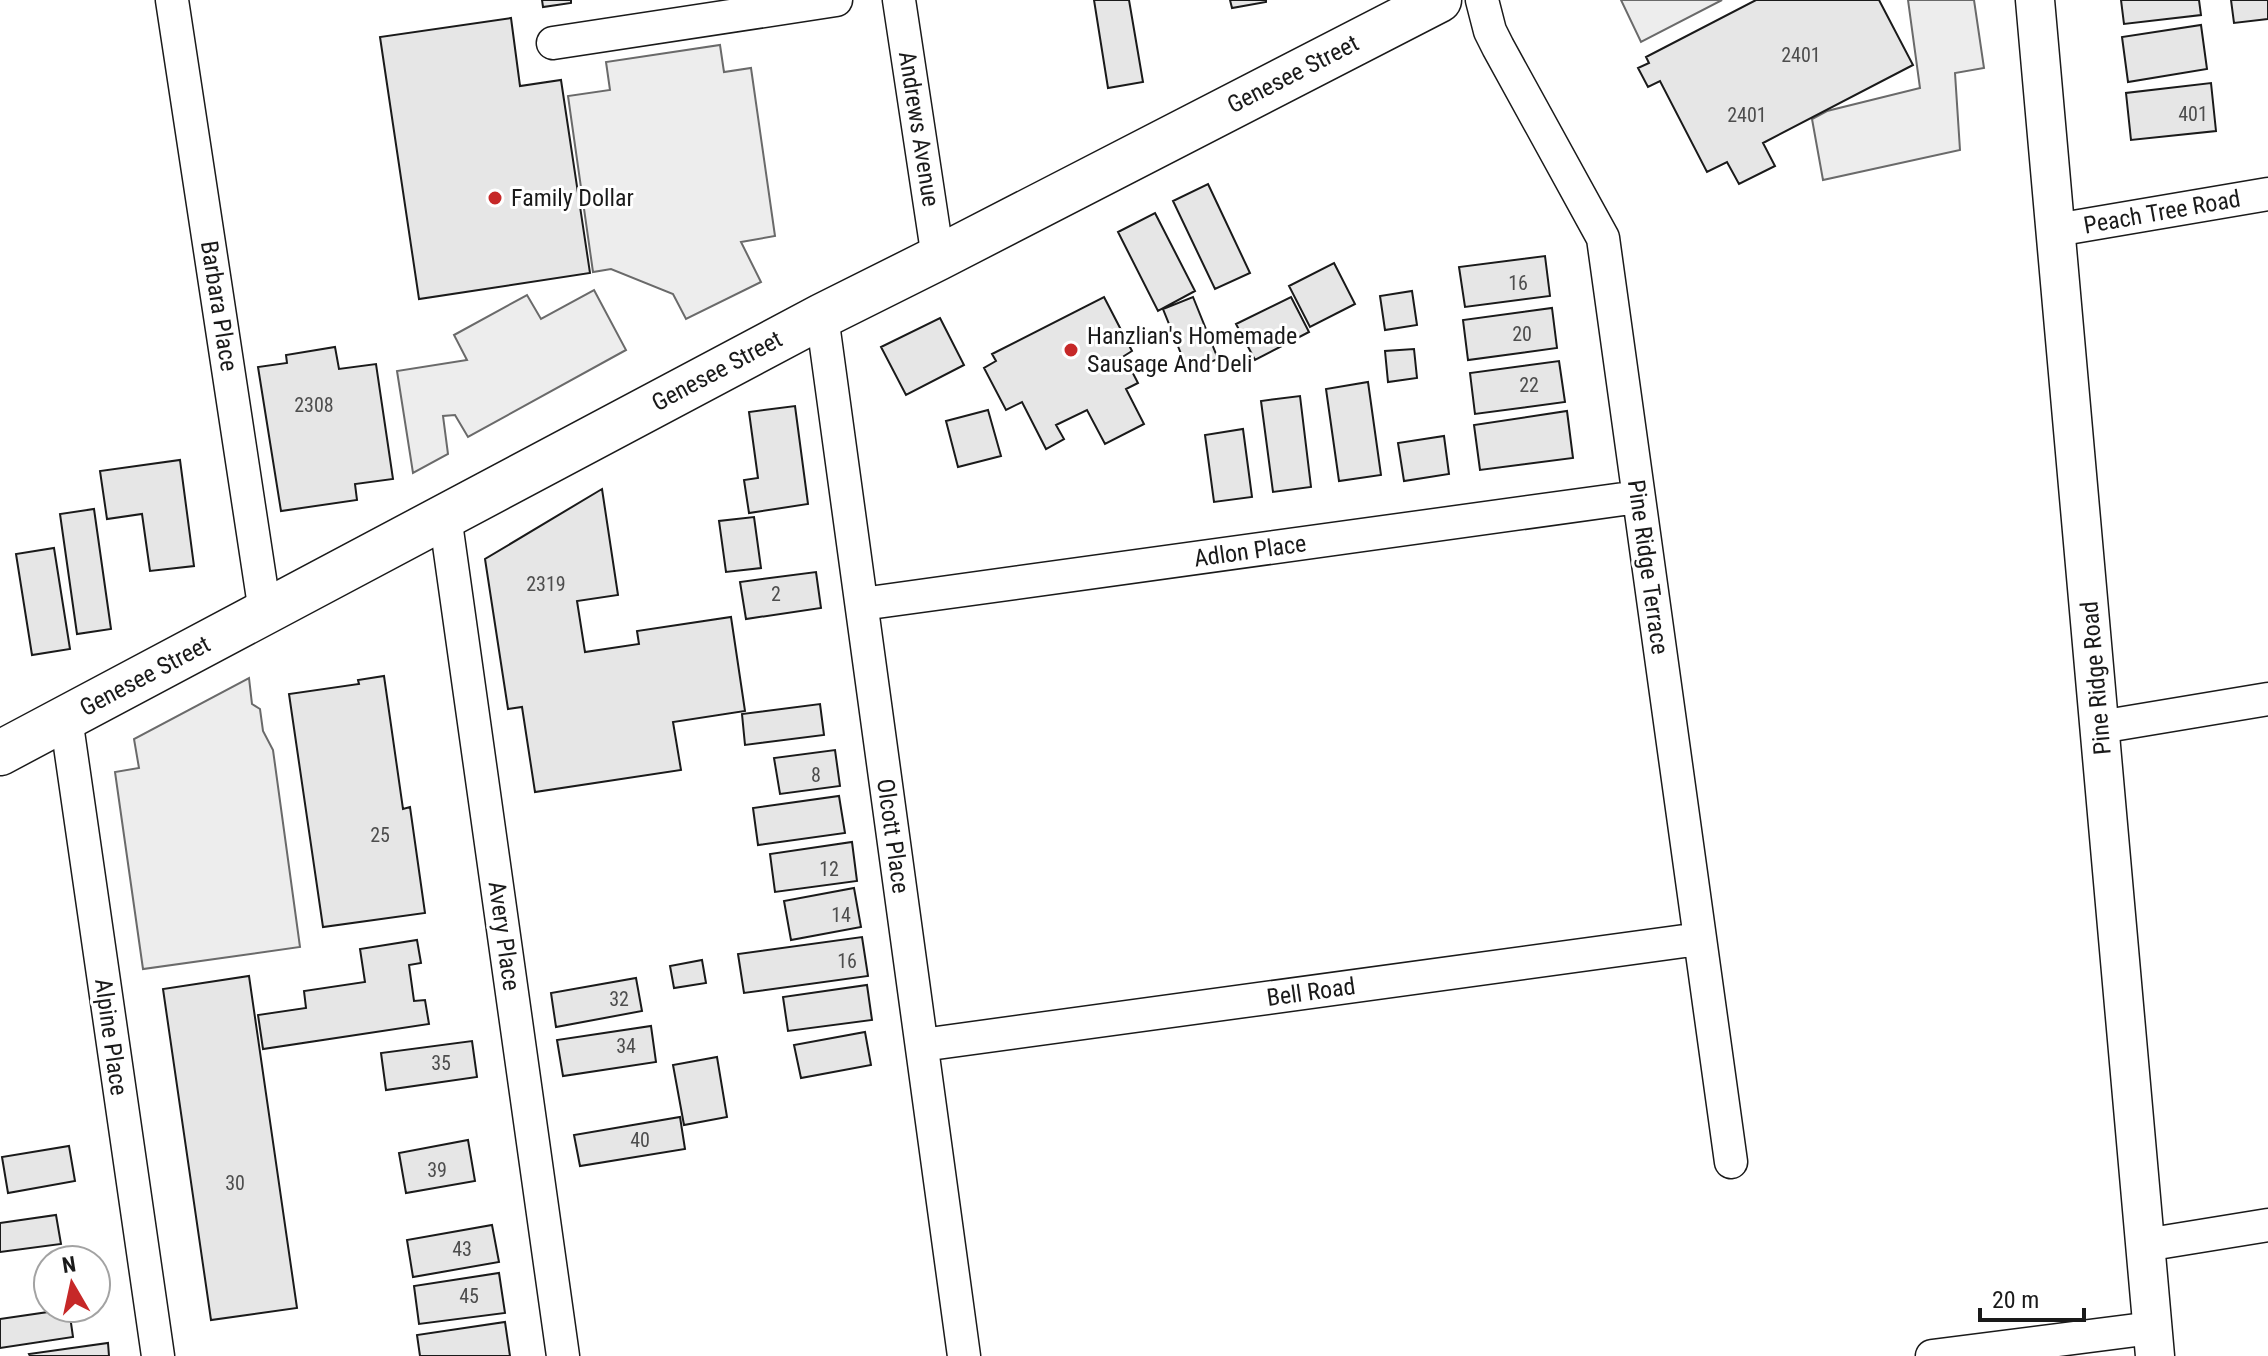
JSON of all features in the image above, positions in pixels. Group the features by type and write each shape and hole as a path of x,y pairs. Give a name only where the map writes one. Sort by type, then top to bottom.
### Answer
{"main road":[{"name":"Genesee Street","path":"0,753 822,316 1439,0"}],"street":[{"name":"Barbara Place","path":"172,0 265,612"},
{"path":"553,43 836,0"},
{"name":"Andrews Avenue","path":"899,0 938,258"},
{"name":"Pine Ridge Terrace","path":"1482,0 1490,31 1498,47 1603,238 1731,1162"},
{"name":"Pine Ridge Road","path":"2035,0 2154,1342"},
{"name":"Peach Tree Road","path":"2056,230 2268,194"},
{"name":"Olcott Place","path":"822,316 964,1356"},
{"name":"Adlon Place","path":"862,604 1638,497"},
{"name":"Avery Place","path":"445,516 563,1356"},
{"path":"2100,727 2268,699"},
{"name":"Alpine Place","path":"66,718 158,1356"},
{"name":"Bell Road","path":"922,1045 1699,939"},
{"path":"2145,1245 2268,1225"},
{"path":"1932,1356 2154,1342"}],"shaded area":[{"path":"1621,0 1722,0 1641,42"},
{"path":"1908,0 1974,0 1984,68 1955,73 1960,150 1823,180 1812,119 1827,111 1920,88"},
{"path":"720,45 724,72 751,68 775,236 741,242 761,282 686,319 673,294 611,269 593,272 568,96 610,90 606,62"},
{"path":"594,290 626,350 468,437 455,415 443,416 448,454 413,473 397,371 467,360 454,335 527,295 541,319"},
{"path":"249,678 252,704 260,709 263,731 273,750 300,947 143,969 115,772 139,768 134,739"}],"building":[{"path":"542,0 571,0 571,3 543,7"},
{"path":"1094,0 1129,0 1143,82 1108,88"},
{"path":"1230,0 1266,0 1266,2 1232,8"},
{"path":"1756,0 1879,0 1913,65 1763,143 1775,166 1739,184 1727,162 1707,172 1660,81 1648,87 1638,68 1649,63 1646,57"},
{"path":"2121,0 2199,0 2201,15 2124,24"},
{"path":"2231,0 2268,0 2268,19 2234,23"},
{"path":"511,18 520,86 561,80 590,273 419,299 380,37"},
{"path":"2201,25 2207,69 2128,82 2122,37"},
{"path":"2211,83 2216,131 2131,140 2126,93"},
{"path":"1208,184 1250,273 1215,289 1173,201"},
{"path":"1155,213 1195,291 1158,311 1118,232"},
{"path":"1545,256 1550,296 1465,307 1459,267"},
{"path":"1334,263 1355,304 1310,327 1289,286"},
{"path":"1412,291 1417,325 1385,330 1380,296"},
{"path":"1104,297 1132,351 1124,356 1138,383 1126,389 1144,424 1105,444 1087,410 1056,425 1064,439 1046,449 1022,402 1006,410 984,368 996,361 992,354"},
{"path":"1193,297 1218,359 1188,371 1163,309"},
{"path":"1291,297 1309,332 1255,360 1236,324"},
{"path":"1552,308 1557,348 1468,360 1463,320"},
{"path":"940,318 964,365 906,395 881,347"},
{"path":"335,347 339,369 376,364 393,479 355,484 357,500 281,511 258,367 287,363 286,355"},
{"path":"1414,349 1417,378 1388,382 1385,351"},
{"path":"1559,361 1565,402 1475,414 1470,373"},
{"path":"1368,382 1381,475 1339,481 1326,389"},
{"path":"1300,396 1311,487 1273,492 1261,401"},
{"path":"795,406 808,504 749,513 744,480 758,478 749,412"},
{"path":"988,410 1001,456 958,467 946,421"},
{"path":"1567,411 1573,458 1480,470 1474,425"},
{"path":"1243,429 1252,497 1214,502 1205,435"},
{"path":"1444,436 1449,474 1404,481 1398,443"},
{"path":"180,460 194,566 150,571 142,514 107,519 100,471"},
{"path":"602,489 618,595 577,601 585,652 639,644 637,631 731,617 745,711 673,722 681,770 535,792 522,707 508,709 485,559"},
{"path":"94,509 111,629 77,634 60,514"},
{"path":"754,517 761,568 726,572 719,521"},
{"path":"54,548 70,649 32,655 16,554"},
{"path":"816,572 821,608 746,619 740,582"},
{"path":"384,676 403,809 410,807 425,913 323,927 289,694 359,684 358,680"},
{"path":"820,704 824,735 745,745 742,714"},
{"path":"835,750 840,786 780,794 774,758"},
{"path":"839,796 845,833 758,845 753,808"},
{"path":"852,842 857,881 775,892 770,854"},
{"path":"854,888 861,927 791,940 784,901"},
{"path":"862,937 868,976 744,993 738,954"},
{"path":"417,940 421,963 409,965 414,1001 425,1000 429,1024 263,1049 258,1015 306,1008 304,991 365,982 360,949"},
{"path":"702,960 706,983 674,988 670,966"},
{"path":"249,976 297,1308 211,1320 163,989"},
{"path":"636,978 642,1011 556,1027 551,993"},
{"path":"867,985 872,1020 788,1031 783,997"},
{"path":"651,1026 656,1062 563,1076 557,1040"},
{"path":"865,1032 871,1065 801,1078 794,1045"},
{"path":"472,1041 477,1077 386,1090 381,1053"},
{"path":"717,1057 727,1117 684,1125 673,1065"},
{"path":"680,1117 685,1149 580,1166 574,1135"},
{"path":"468,1140 475,1181 406,1193 399,1153"},
{"path":"69,1146 75,1181 8,1193 2,1157"},
{"path":"56,1215 61,1244 32,1244 32,1248 0,1252 0,1223"},
{"path":"492,1225 499,1262 413,1277 407,1240"},
{"path":"499,1273 505,1313 419,1324 414,1286"},
{"path":"32,1314 32,1324 71,1324 73,1337 0,1348 0,1319"},
{"path":"505,1322 510,1356 420,1356 417,1335"},
{"path":"108,1343 109,1356 29,1354"}],"place":[{"name":"Family Dollar","path":"495,198"},
{"name":"Hanzlian's Homemade Sausage And Deli","path":"1071,350"}]}
